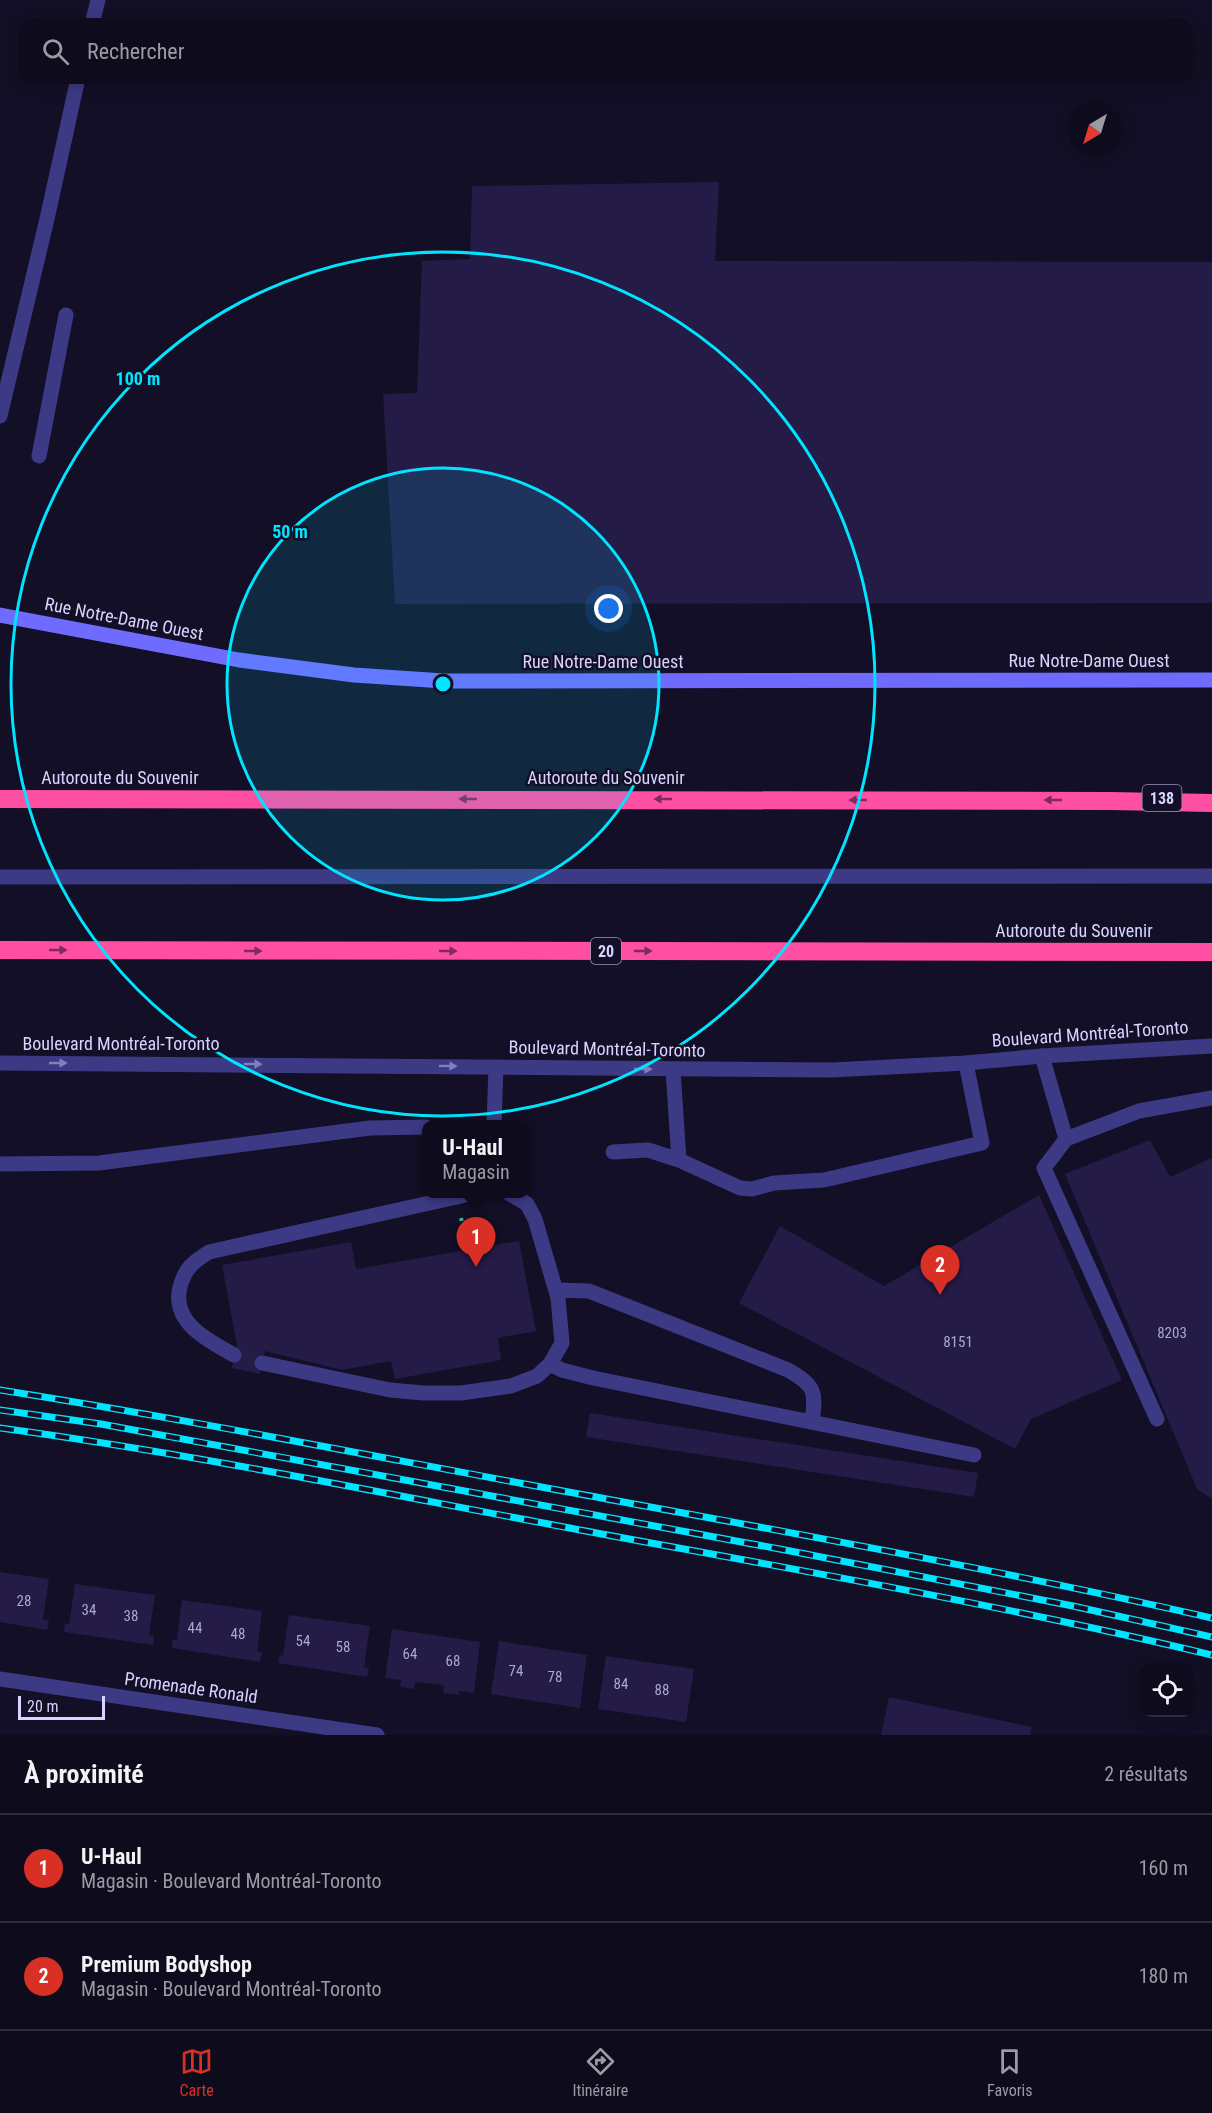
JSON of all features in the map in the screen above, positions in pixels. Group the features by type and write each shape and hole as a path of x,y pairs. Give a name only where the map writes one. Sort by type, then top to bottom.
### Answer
{"highway":[{"name":"138","path":"1112,801 1212,795"},
{"name":"Autoroute du Souvenir","path":"0,799 1212,803"},
{"name":"Autoroute du Souvenir","path":"0,950 1212,952"}],"main road":[{"name":"Rue Notre-Dame Ouest","path":"0,615 183,651 259,663 354,675 444,681 1212,680"}],"street":[{"path":"94,18 98,0"},
{"path":"0,416 48,219 77,84"},
{"path":"39,456 66,315"},
{"path":"0,877 1212,876"},
{"name":"Boulevard Montréal-Toronto","path":"0,1063 832,1070 1212,1046"},
{"path":"1042,1056 1066,1139"},
{"path":"613,1152 648,1150 679,1160 740,1188 752,1189 774,1184 824,1180 982,1143 966,1063"},
{"path":"494,1120 496,1066"},
{"path":"673,1070 679,1160"},
{"path":"1157,1419 1044,1168 1066,1139 1139,1111 1212,1098"},
{"path":"0,1164 99,1163 370,1128 422,1127"},
{"path":"234,1355 200,1334 186,1321 178,1307 178,1294 183,1277 193,1262 209,1252 450,1198"},
{"path":"262,1363 390,1390 461,1393 511,1386 537,1376 550,1364 562,1343 561,1323 556,1290 535,1219 527,1203 518,1198"},
{"path":"556,1290 589,1291 788,1370 801,1377 811,1388 815,1398 812,1422"},
{"path":"550,1364 562,1370 593,1378 974,1455"},
{"name":"Promenade Ronald","path":"0,1679 377,1735"}],"path":[{"path":"463,1198 469,1249"}],"building":[{"path":"719,182 715,261 1212,262 1212,603 395,604 383,394 417,393 422,261 470,259 472,186"},
{"path":"1150,1140 1170,1177 1212,1158 1212,1499 1197,1489 1065,1174"},
{"path":"1039,1195 1122,1380 1031,1419 1015,1449 739,1303 780,1226 884,1286"},
{"path":"519,1241 536,1331 498,1338 501,1360 395,1379 391,1361 342,1370 265,1351 260,1374 232,1368 237,1345 222,1265 351,1242 356,1269"},
{"path":"590,1413 978,1473 974,1497 586,1437"},
{"path":"0,1572 49,1579 43,1619 49,1620 47,1630 0,1622"},
{"path":"75,1584 155,1595 149,1635 154,1636 153,1645 64,1632 65,1624 69,1624"},
{"path":"182,1600 262,1611 257,1651 262,1652 260,1662 172,1648 173,1640 177,1640"},
{"path":"289,1615 370,1626 364,1667 369,1668 367,1677 278,1663 280,1655 283,1656"},
{"path":"392,1629 480,1642 474,1693 459,1691 459,1695 443,1693 444,1685 415,1682 414,1689 400,1687 401,1680 385,1678"},
{"path":"499,1641 587,1655 580,1708 491,1694"},
{"path":"606,1656 694,1669 686,1722 598,1709"},
{"path":"889,1697 1032,1727 1030,1735 881,1735"}],"railway":[{"path":"0,1390 814,1537 1212,1618"},
{"path":"0,1410 101,1424 785,1550 1073,1606 1212,1637"},
{"path":"0,1428 218,1462 818,1574 1055,1620 1212,1655"}],"place":[{"name":"U-Haul","path":"476,1267"},
{"name":"Premium Bodyshop","path":"940,1295"}]}
